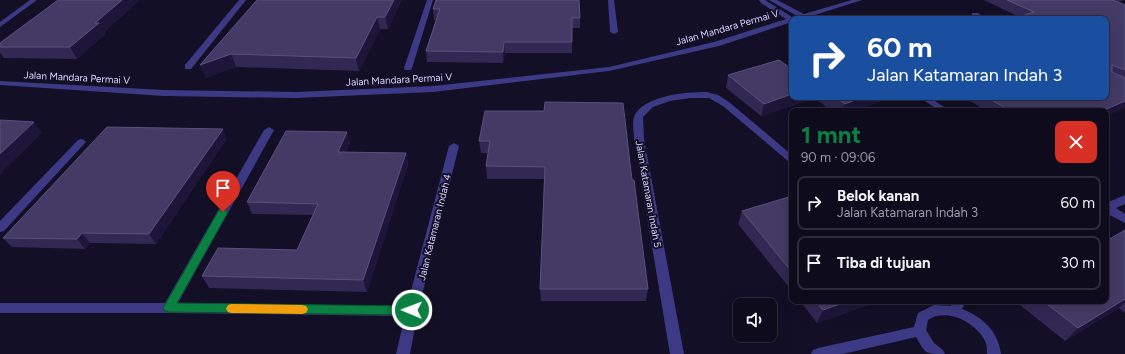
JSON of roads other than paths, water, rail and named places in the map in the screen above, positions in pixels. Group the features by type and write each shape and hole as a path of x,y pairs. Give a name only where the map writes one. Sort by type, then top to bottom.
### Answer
{"street":[{"path":"0,25 34,0"},
{"path":"188,67 243,0"},
{"path":"408,68 430,0"},
{"path":"611,0 614,32"},
{"path":"762,0 762,2 789,17"},
{"path":"772,0 803,16"},
{"name":"Jalan Mandara Permai V","path":"803,16 859,0"},
{"name":"Jalan Mandara Permai V","path":"0,83 164,93 288,95 433,90 609,68 716,44 789,20"},
{"name":"Jalan Katamaran Indah 5","path":"677,354 639,139 640,117 648,106 664,100 708,95 717,98 789,158"},
{"path":"928,100 941,108"},
{"path":"169,308 270,130"},
{"path":"0,228 81,142"},
{"name":"Jalan Katamaran Indah 4","path":"403,354 412,310 454,146"},
{"path":"1109,207 1125,199"},
{"path":"1109,210 1125,219"},
{"path":"938,354 929,347 919,331 922,317 934,305 957,306 990,336 995,354"},
{"path":"0,308 412,310"},
{"path":"818,354 919,331"}]}
